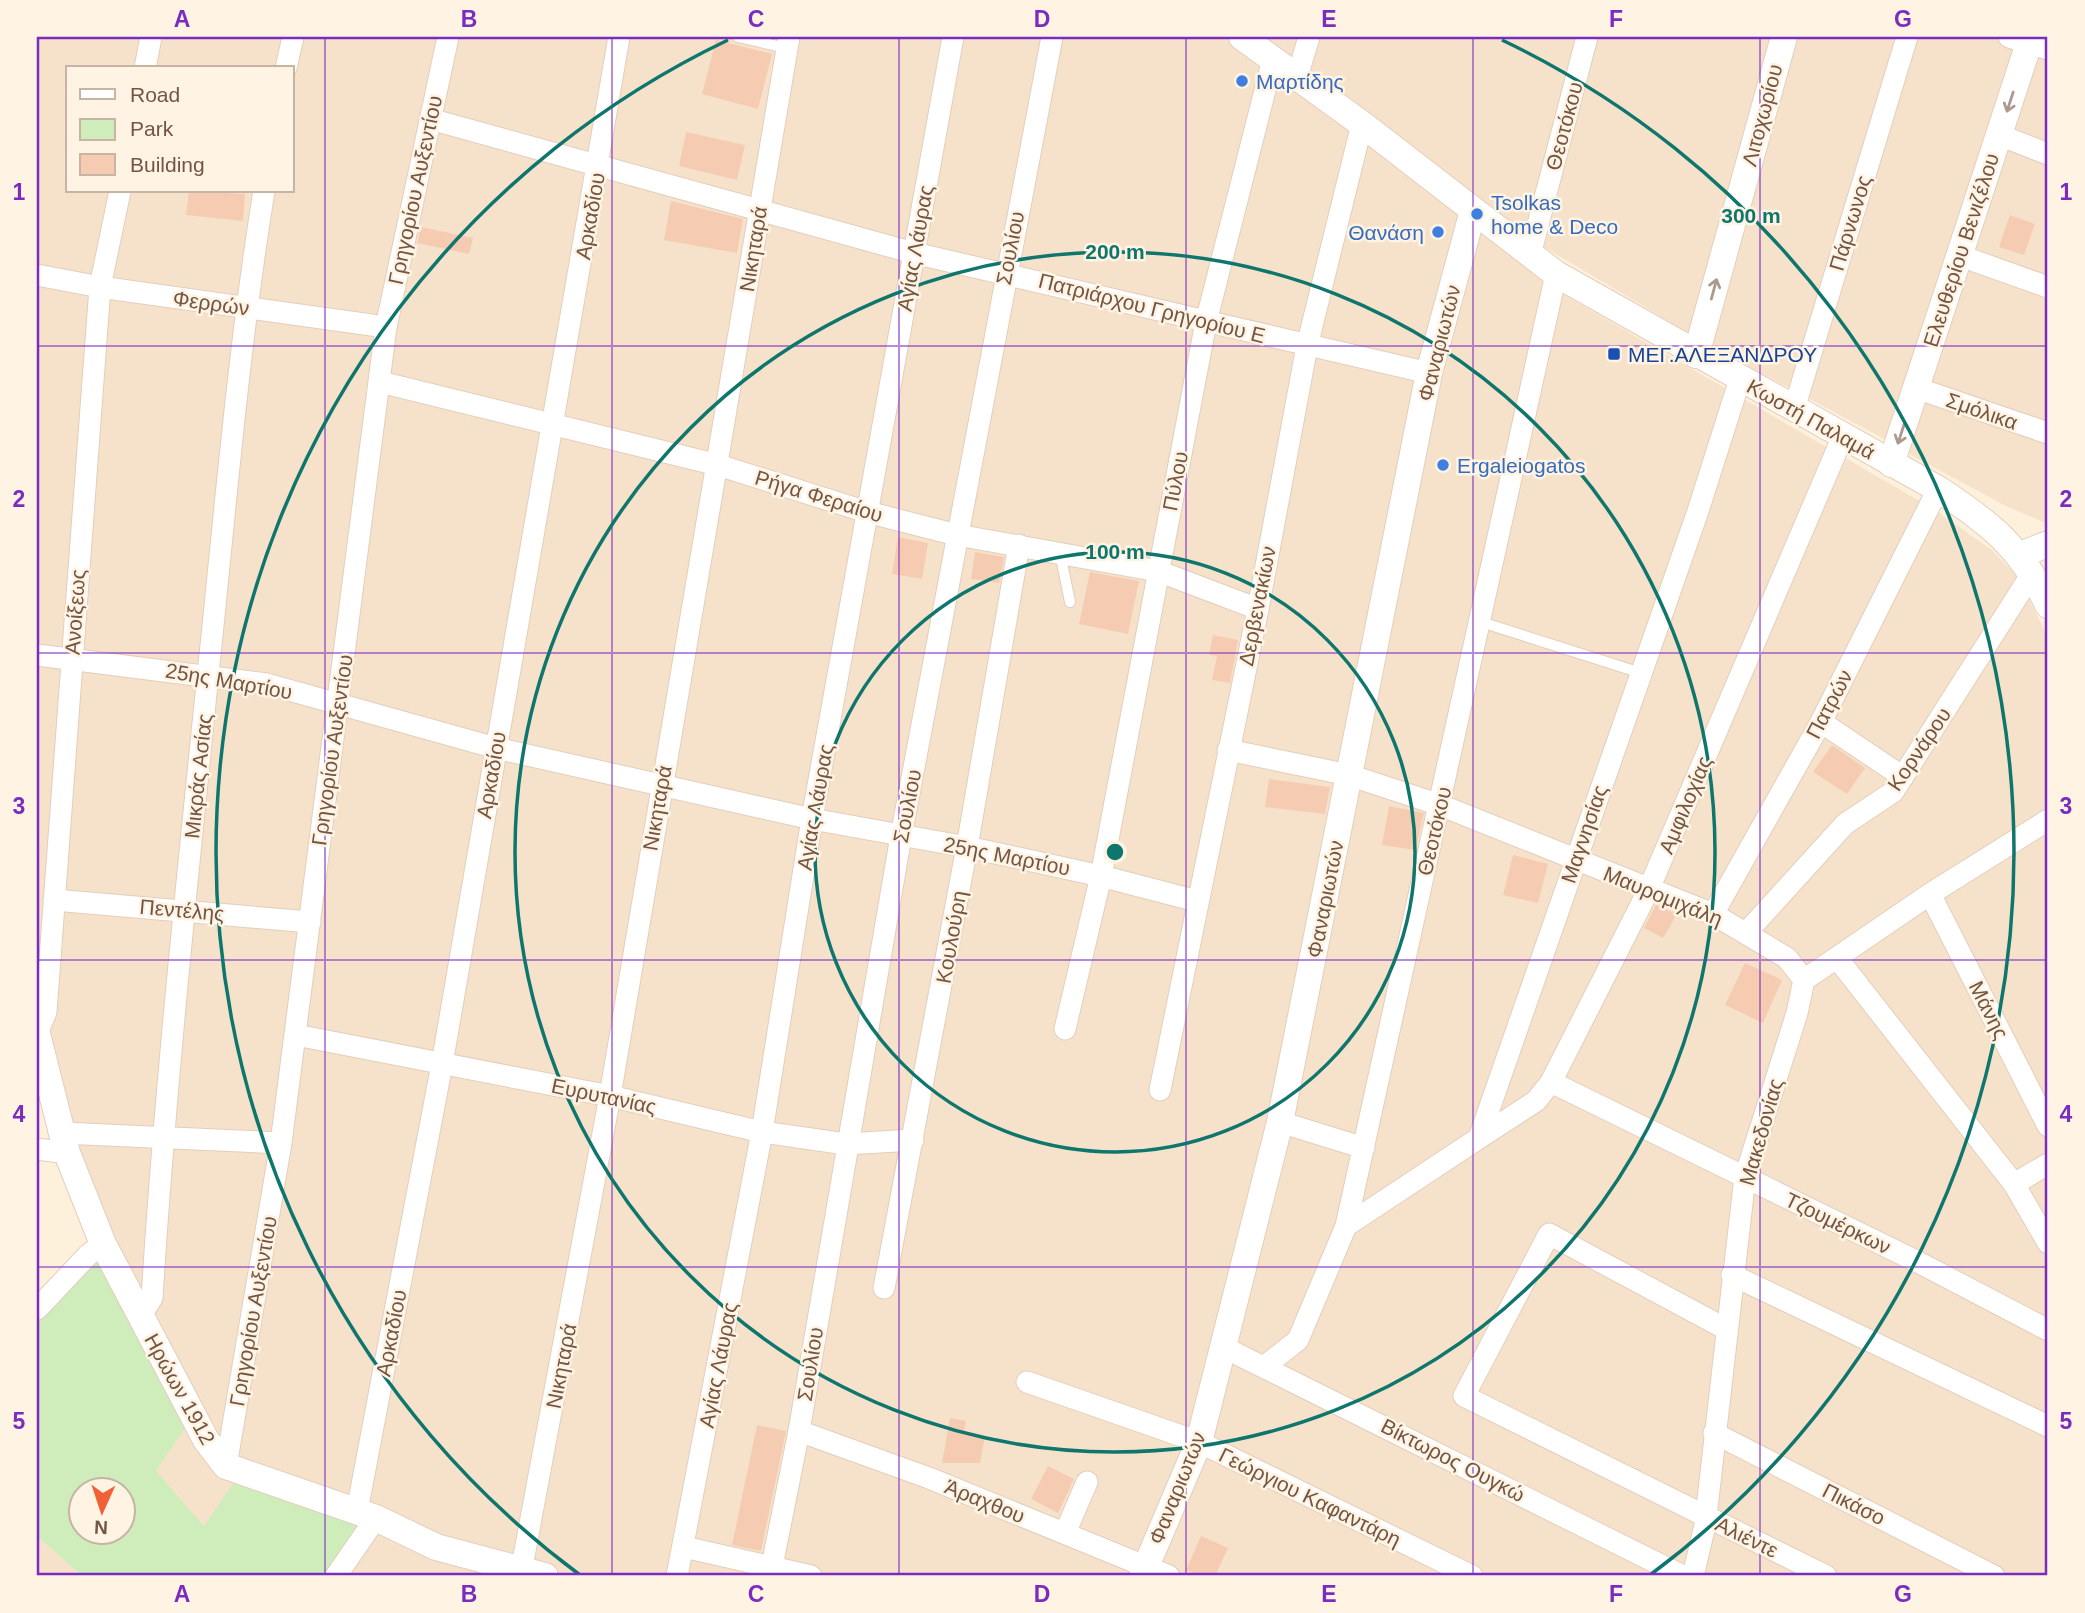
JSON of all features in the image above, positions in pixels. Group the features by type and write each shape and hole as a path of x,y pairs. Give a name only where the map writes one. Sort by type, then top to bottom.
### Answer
{"street":[{"path":"145,66 151,37"},
{"path":"286,66 293,37"},
{"name":"Γρηγορίου Αυξεντίου","path":"226,1466 281,1143 323,800 339,703 386,327 448,37"},
{"name":"Αρκαδίου","path":"367,1515 619,37"},
{"name":"Αγίας Λάυρας","path":"677,1576 762,1132 812,819 953,37"},
{"name":"Σουλίου","path":"771,1572 799,1431 846,1144 901,836 1052,37"},
{"name":"Κωστή Παλαμά","path":"1242,37 1362,124 1556,274 1938,489 1973,512 2027,564 2048,605"},
{"path":"1297,77 1309,37"},
{"name":"Θεοτόκου","path":"1530,255 1587,37"},
{"name":"Λιτοχωρίου","path":"1696,355 1784,37"},
{"name":"Πάρνωνος","path":"1794,409 1907,37"},
{"name":"Ελευθερίου Βενιζέλου","path":"1891,464 2029,42"},
{"name":"Νικηταρά","path":"527,1575 788,43"},
{"name":"Πύλου","path":"1065,1029 1101,876 1206,323 1273,59"},
{"name":"Πατριάρχου Γρηγορίου Ε","path":"430,119 760,208 914,253 1006,272 1206,323 1429,373"},
{"name":"Δερβενακίων","path":"1160,1090 1258,609 1307,346 1362,124"},
{"path":"1999,135 2048,153"},
{"name":"Ανοίξεως","path":"37,1033 46,1012 100,288 120,192"},
{"name":"Μικράς Ασίας","path":"140,1317 152,1298 162,1137 183,909 245,307 264,192"},
{"name":"Φαναριωτών","path":"1152,1573 1199,1442 1221,1346 1280,1122 1429,373 1473,211"},
{"path":"1958,255 2048,287"},
{"name":"Θεοτόκου","path":"1265,1366 1298,1340 1346,1226 1556,274"},
{"name":"Φερρών","path":"37,275 100,288 386,327"},
{"name":"Μαγνησίας","path":"1479,1138 1740,379"},
{"name":"Ρήγα Φεραίου","path":"380,382 718,464 867,512 957,535 1158,571 1258,609"},
{"name":"Σμόλικα","path":"1916,388 2048,433"},
{"name":"Αμφιλοχίας","path":"1479,1138 1536,1101 1551,1082 1648,891 1843,436"},
{"name":"Πατρών","path":"1713,914 1821,722 1938,489"},
{"path":"2027,564 2048,544"},
{"name":"Κουλούρη","path":"884,1288 914,1140 1019,545"},
{"name":"Κορνάρου","path":"1747,932 1845,824 1892,792 2027,564"},
{"name":"25ης Μαρτίου","path":"37,655 71,657 267,684 496,748 812,819 967,847 1101,876 1197,901"},
{"path":"1821,722 1903,777"},
{"name":"Μαυρομιχάλη","path":"1228,750 1349,775 1440,805 1648,891 1713,914 1787,958 1804,980"},
{"path":"1804,980 1930,894 2048,820"},
{"name":"Μάνης","path":"1930,894 2048,1126"},
{"name":"Πεντέλης","path":"54,900 310,922"},
{"path":"1837,958 2014,1184 2048,1243"},
{"name":"Μακεδονίας","path":"1693,1576 1706,1516 1745,1177 1797,1013 1804,980"},
{"name":"Ηρώων 1912","path":"37,1033 64,1143 103,1244 206,1440 226,1466 367,1515 436,1547 527,1575"},
{"name":"Ευρυτανίας","path":"296,1035 610,1096 762,1132 846,1144 914,1140"},
{"name":"Τζουμέρκων","path":"1551,1082 2048,1330"},
{"path":"1280,1122 1364,1148"},
{"path":"37,1149 64,1143 162,1137 281,1143"},
{"path":"1346,1226 1479,1138"},
{"path":"2014,1184 2048,1164"},
{"name":"Αλιέντε","path":"1726,1329 1549,1234 1464,1396 1826,1576"},
{"path":"37,1309 88,1255 103,1244"},
{"path":"1732,1275 2048,1426"},
{"name":"Βίκτωρος Ουγκώ","path":"1221,1346 1683,1576"},
{"name":"Γεώργιου Καφαντάρη","path":"1027,1382 1199,1442 1472,1576"},
{"name":"Άραχθου","path":"799,1431 1065,1533 1152,1573"},
{"name":"Πικάσο","path":"1714,1433 1994,1576"},
{"path":"1065,1533 1087,1482"},
{"path":"336,1576 367,1515"},
{"path":"684,1547 771,1572 811,1576"}],"lane":[{"path":"738,37 788,43"},
{"path":"1060,553 1070,602"},
{"path":"1481,621 1641,673"}],"shaded area":[{"path":"37,37 1579,37 1526,235 1362,107 1347,127 1507,237 1566,296 1935,510 1992,550 2019,579 2048,638 2048,1576 326,1576 204,1527 156,1471 137,1333 83,1230 59,1161 37,1072"},
{"path":"1598,37 2021,37 1888,441 1709,345 1544,247"},
{"path":"2034,56 2048,59 2048,524 2006,506 1907,453"},
{"path":"37,1536 82,1576 37,1576"}],"green space":[{"path":"98,1260 187,1425 156,1471 204,1526 235,1481 364,1520 326,1576 82,1576 37,1536 37,1322"}],"building":[{"path":"716,40 772,54 758,109 702,94"},
{"path":"686,132 745,145 737,180 679,166"},
{"path":"189,192 245,194 243,221 186,215"},
{"path":"671,201 743,219 737,253 664,240"},
{"path":"2010,215 2035,224 2024,255 1999,247"},
{"path":"421,227 473,238 469,254 417,243"},
{"path":"898,537 928,543 922,579 892,574"},
{"path":"975,552 1004,557 999,583 971,579"},
{"path":"1090,572 1139,581 1128,634 1079,624"},
{"path":"1213,635 1238,640 1230,683 1212,680 1217,656 1209,655"},
{"path":"1832,745 1865,768 1847,794 1813,772"},
{"path":"1269,779 1330,787 1325,814 1265,807"},
{"path":"1389,806 1424,813 1415,850 1382,845"},
{"path":"1513,855 1548,864 1538,903 1503,895"},
{"path":"1656,905 1677,914 1663,938 1644,928"},
{"path":"1745,963 1782,980 1763,1023 1725,1005"},
{"path":"950,1418 966,1421 964,1431 985,1435 980,1463 942,1463"},
{"path":"757,1425 786,1431 761,1551 732,1545"},
{"path":"1048,1466 1074,1479 1058,1513 1031,1499"},
{"path":"1201,1536 1228,1548 1215,1576 1200,1576 1186,1570"}],"place":[{"name":"Μαρτίδης","path":"1242,81"},
{"name":"Tsolkas home & Deco","path":"1477,214"},
{"name":"Θανάση","path":"1438,232"},
{"name":"ΜΕΓ.ΑΛΕΞΑΝΔΡΟΥ","path":"1614,354"},
{"name":"Ergaleiogatos","path":"1443,465"}]}
